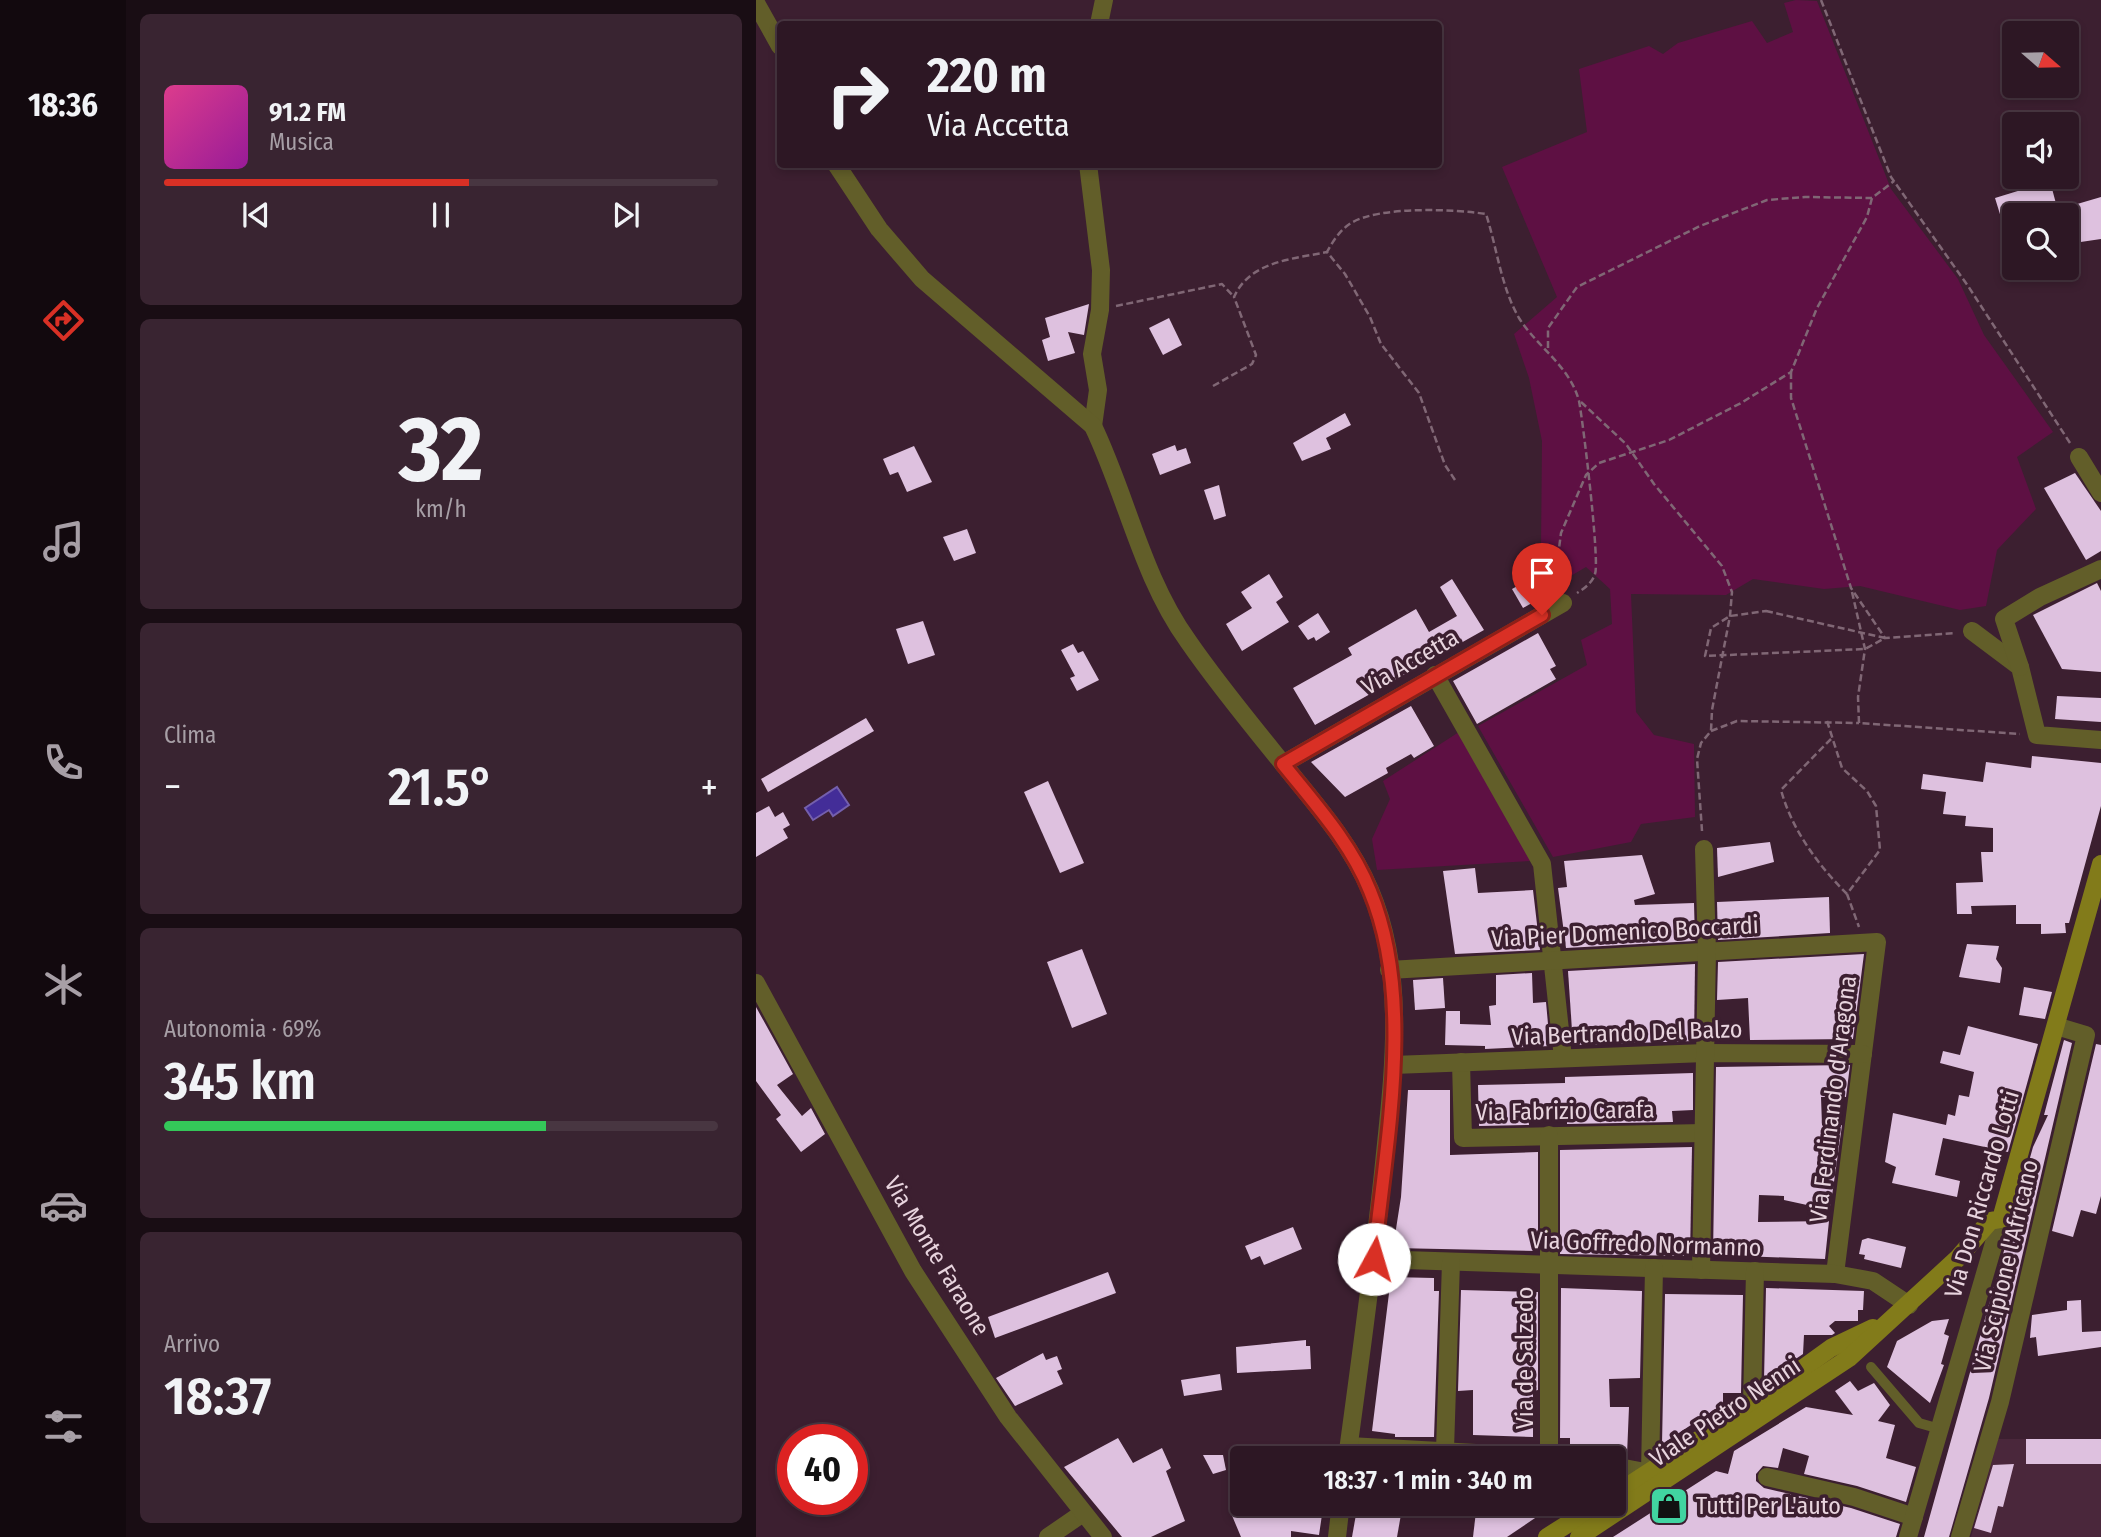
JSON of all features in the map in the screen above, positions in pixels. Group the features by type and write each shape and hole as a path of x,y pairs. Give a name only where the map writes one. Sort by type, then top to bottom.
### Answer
{"main road":[{"name":"Via Don Riccardo Lotti","path":"2001,1219 2101,864"},
{"name":"Viale Pietro Nenni","path":"1579,1537 1849,1358 1958,1258 1990,1221 2001,1219"},
{"name":"Viale Pietro Nenni","path":"1626,1487 1752,1405 1831,1348 1892,1319"},
{"path":"1547,1537 1580,1516"}],"street":[{"path":"1100,21 1104,0"},
{"path":"756,3 777,41"},
{"path":"839,168 879,229 922,279 1093,426 1163,599 1187,639 1335,828 1371,891 1384,932 1394,1022 1394,1065 1374,1259 1349,1446"},
{"path":"1088,168 1101,270 1100,310 1092,354 1098,390 1093,426"},
{"path":"2078,457 2101,493"},
{"path":"2101,569 2040,597 2004,619 2020,667 2037,735 2101,740"},
{"name":"Via Accetta","path":"1283,764 1563,603"},
{"path":"1972,631 2020,667"},
{"path":"1435,675 1542,864 1563,1058"},
{"path":"1701,1270 1707,952 1704,849"},
{"name":"Via Ferdinando d'Aragona","path":"1835,1274 1877,942 1865,943"},
{"name":"Via Pier Domenico Boccardi","path":"1389,970 1865,943"},
{"name":"Via Monte Faraone","path":"756,983 913,1272 1008,1417 1103,1537"},
{"name":"Via Scipione l'Africano","path":"1960,1537 2000,1402 2086,1035 2056,1027"},
{"name":"Via Bertrando Del Balzo","path":"1394,1065 1705,1053 1863,1054"},
{"name":"Via Fabrizio Carafa","path":"1461,1062 1463,1138 1703,1133"},
{"name":"Via de Salzedo","path":"1549,1135 1550,1265 1557,1446"},
{"name":"Via Don Riccardo Lotti","path":"1908,1537 2001,1219"},
{"name":"Via Goffredo Normanno","path":"1374,1259 1835,1274 1874,1281 1909,1305"},
{"path":"1446,1446 1451,1262"},
{"path":"1626,1468 1650,1472 1654,1268"},
{"path":"1752,1405 1755,1271"},
{"path":"1766,1477 1854,1497 1914,1517"},
{"path":"1048,1537 1083,1513"},
{"path":"1337,1537 1339,1516"}],"lane":[{"path":"1871,1367 1919,1423 1940,1429"}],"path":[{"path":"1821,0 1894,181 1968,286 2078,457"},
{"path":"1548,350 1548,328 1577,287 1700,226 1767,200 1805,197 1844,200 1872,198 1894,181"},
{"path":"1859,723 1858,697 1865,649 1851,589 1791,398 1791,372 1817,307 1867,217 1872,198"},
{"path":"1234,297 1241,282 1264,267 1327,252 1334,239 1352,223 1374,215 1451,208 1486,214 1511,302 1521,321 1548,350 1575,388 1579,401 1586,475 1597,545 1596,573 1587,587 1563,603"},
{"path":"1327,252 1345,274 1370,317 1381,344 1419,393 1445,465 1455,480"},
{"path":"1100,310 1166,293 1222,284 1234,297 1256,355 1252,364 1213,386"},
{"path":"1563,603 1566,591 1557,564 1561,533 1586,475 1599,463 1670,440 1741,403 1791,372"},
{"path":"1579,401 1612,429 1632,453 1721,566 1732,592 1711,731"},
{"path":"1851,589 1885,638"},
{"path":"1885,638 1865,649 1705,656 1711,628 1730,616 1766,611 1885,638 1972,631"},
{"path":"1704,849 1697,759 1701,743 1711,731 1737,721 1827,721 2037,735"},
{"path":"1827,721 1830,739 1842,768 1867,792 1876,806 1880,850 1847,894"},
{"path":"1830,739 1781,790 1786,809 1806,844 1824,871 1847,894 1865,943"}],"shaded area":[{"path":"1796,0 1817,1 1891,189 1958,279 1984,335 2053,432 2017,457 2036,509 1997,550 1986,606 1960,610 1860,586 1824,589 1753,579 1726,595 1631,594 1636,712 1654,735 1694,744 1695,817 1641,824 1631,842 1553,857 1478,726 1587,665 1581,640 1612,624 1610,589 1586,567 1569,577 1541,549 1542,441 1529,378 1514,334 1557,297 1502,167 1587,132 1579,69 1649,46 1663,54 1678,43 1752,21 1767,43 1793,32 1784,3"},
{"path":"1459,732 1532,858 1530,861 1377,870 1372,839 1390,799 1383,781"},
{"path":"837,787 849,805 833,816 829,810 813,820 805,808"},
{"path":"1998,1439 2101,1439 2101,1537 1971,1537"}],"building":[{"path":"2024,189 2052,189 2056,203 2002,203 2002,221 1995,198"},
{"path":"2101,197 2101,239 2079,242 2079,203"},
{"path":"1089,304 1084,335 1068,332 1075,353 1048,361 1042,340 1050,337 1045,318"},
{"path":"1169,318 1182,345 1163,355 1149,328"},
{"path":"1345,413 1351,425 1326,438 1331,449 1302,461 1293,443"},
{"path":"1175,445 1177,451 1186,448 1191,463 1160,475 1152,454"},
{"path":"914,446 932,482 907,492 898,472 890,475 883,459"},
{"path":"2075,473 2101,511 2101,551 2086,560 2044,488"},
{"path":"1219,485 1226,516 1214,520 1204,490"},
{"path":"967,529 976,553 954,561 943,537"},
{"path":"1550,568 1560,587 1523,608 1512,589"},
{"path":"1269,574 1283,597 1276,602 1289,622 1242,651 1226,624 1252,608 1241,592"},
{"path":"1452,579 1484,630 1315,725 1293,688 1352,655 1348,648 1416,609 1429,632 1457,616 1440,587"},
{"path":"2097,583 2101,591 2101,672 2062,669 2033,615"},
{"path":"1318,613 1330,632 1316,641 1314,637 1308,640 1298,626"},
{"path":"923,621 935,655 908,664 896,629"},
{"path":"1538,633 1556,666 1550,669 1556,679 1477,724 1453,681"},
{"path":"1073,644 1078,653 1083,651 1099,680 1077,691 1070,678 1075,676 1061,650"},
{"path":"2057,696 2101,698 2101,722 2055,719"},
{"path":"1411,706 1434,746 1414,758 1411,754 1386,768 1388,773 1345,797 1311,762"},
{"path":"866,718 874,731 768,792 761,779"},
{"path":"2032,756 2101,763 2101,806 2069,923 2065,923 2066,933 2041,934 2041,924 2016,924 2016,905 1971,906 1972,914 1957,914 1956,883 1983,882 1981,852 1993,852 1993,828 1965,826 1966,816 1943,814 1946,792 1921,789 1923,774 1983,782 1986,762 2031,768"},
{"path":"1048,781 1084,863 1060,873 1024,792"},
{"path":"769,806 775,817 783,812 790,825 783,829 788,838 756,857 756,813"},
{"path":"1770,842 1774,862 1718,877 1717,848"},
{"path":"1642,855 1655,894 1634,900 1635,905 1694,903 1695,941 1566,948 1558,888 1567,887 1564,861"},
{"path":"1475,868 1478,893 1533,890 1540,950 1455,954 1443,871"},
{"path":"1829,897 1830,933 1718,940 1717,902"},
{"path":"1967,944 1999,946 1996,959 2002,968 2000,983 1959,977"},
{"path":"1082,949 1107,1014 1072,1028 1047,962"},
{"path":"1864,954 1853,1039 1750,1040 1748,998 1717,1000 1718,962"},
{"path":"1695,964 1694,1041 1573,1045 1568,971"},
{"path":"1532,973 1533,1003 1546,1002 1550,1046 1485,1049 1485,1046 1445,1045 1446,1011 1460,1011 1460,1024 1491,1025 1489,1006 1496,1005 1496,975"},
{"path":"1443,978 1445,1008 1415,1010 1413,980"},
{"path":"2024,987 2052,992 2045,1019 2019,1015"},
{"path":"756,1007 793,1074 777,1085 802,1116 811,1108 825,1134 801,1152 776,1119 781,1115 756,1081"},
{"path":"1968,1026 2038,1044 2008,1152 1943,1138 1935,1175 1960,1181 1957,1197 1892,1183 1896,1167 1885,1162 1893,1113 1946,1125 1948,1114 1955,1116 1959,1095 1969,1097 1974,1072 1940,1063 1943,1051 1960,1055"},
{"path":"2064,1040 2072,1043 1989,1398 1949,1537 1924,1537 2033,1147 2048,1115 2044,1115"},
{"path":"2096,1044 2101,1045 2101,1196 2096,1214 2081,1210 2073,1237 2052,1231"},
{"path":"1850,1065 1846,1097 1821,1097 1822,1125 1842,1125 1830,1210 1784,1200 1784,1196 1759,1195 1758,1222 1829,1221 1825,1259 1713,1255 1716,1067"},
{"path":"1693,1073 1693,1110 1672,1111 1673,1122 1567,1124 1567,1112 1528,1113 1529,1125 1479,1126 1478,1085 1565,1083 1565,1077"},
{"path":"1408,1090 1450,1090 1450,1155 1538,1152 1538,1251 1393,1248 1401,1197"},
{"path":"1692,1147 1690,1256 1560,1254 1560,1150"},
{"path":"1293,1227 1302,1249 1264,1265 1260,1256 1251,1260 1245,1246"},
{"path":"1868,1238 1906,1247 1901,1268 1864,1259 1865,1255 1859,1254 1862,1240"},
{"path":"1108,1272 1116,1293 995,1338 988,1317"},
{"path":"1391,1277 1434,1278 1434,1291 1439,1291 1434,1437 1395,1437 1395,1434 1372,1431"},
{"path":"1561,1288 1642,1291 1640,1378 1609,1379 1610,1407 1629,1407 1627,1455 1626,1446 1570,1446 1570,1438 1560,1438"},
{"path":"1766,1288 1864,1291 1863,1310 1858,1310 1858,1321 1835,1321 1829,1326 1835,1333 1832,1335 1804,1335 1803,1354 1764,1380"},
{"path":"1461,1290 1538,1292 1538,1390 1533,1391 1533,1437 1473,1435 1473,1390 1458,1391"},
{"path":"1665,1294 1743,1295 1741,1393 1723,1393 1723,1404 1662,1444"},
{"path":"2081,1300 2082,1332 2101,1331 2101,1347 2038,1356 2036,1337 2030,1338 2032,1315 2067,1310 2067,1301"},
{"path":"1949,1319 1944,1334 1949,1336 1941,1364 1944,1365 1930,1403 1887,1367 1897,1341 1932,1321"},
{"path":"1306,1340 1306,1346 1310,1346 1311,1369 1237,1373 1236,1347"},
{"path":"1043,1353 1046,1360 1057,1356 1062,1369 1057,1371 1063,1384 1015,1406 996,1378"},
{"path":"1220,1374 1222,1390 1184,1396 1181,1380"},
{"path":"1850,1381 1858,1391 1874,1383 1890,1405 1878,1421 1895,1425 1886,1458 1916,1467 1906,1502 1857,1486 1804,1474 1809,1456 1783,1448 1778,1468 1763,1466 1756,1474 1756,1481 1764,1488 1851,1508 1900,1524 1896,1537 1613,1537 1716,1471 1728,1474 1734,1451 1806,1407 1853,1415 1835,1391"},
{"path":"1118,1438 1133,1463 1162,1448 1171,1468 1166,1471 1185,1521 1151,1537 1122,1537 1064,1467"},
{"path":"2026,1439 2101,1439 2101,1464 2026,1464"},
{"path":"1203,1455 1223,1455 1226,1470 1213,1474"},
{"path":"2014,1464 2003,1507 1998,1506 1991,1533 1974,1528 1993,1465"},
{"path":"1232,1516 1322,1516 1319,1535 1291,1531 1291,1537 1241,1537"},
{"path":"1356,1516 1401,1516 1397,1537 1352,1537"},
{"path":"1475,1516 1538,1516 1507,1537 1473,1537"}],"place":[{"name":"Tutti Per L'auto","path":"1669,1506"}],"route":[{"path":"1374,1259 1394,1065 1394,1022 1384,932 1371,891 1355,859 1335,828 1283,764 1542,615"}]}
